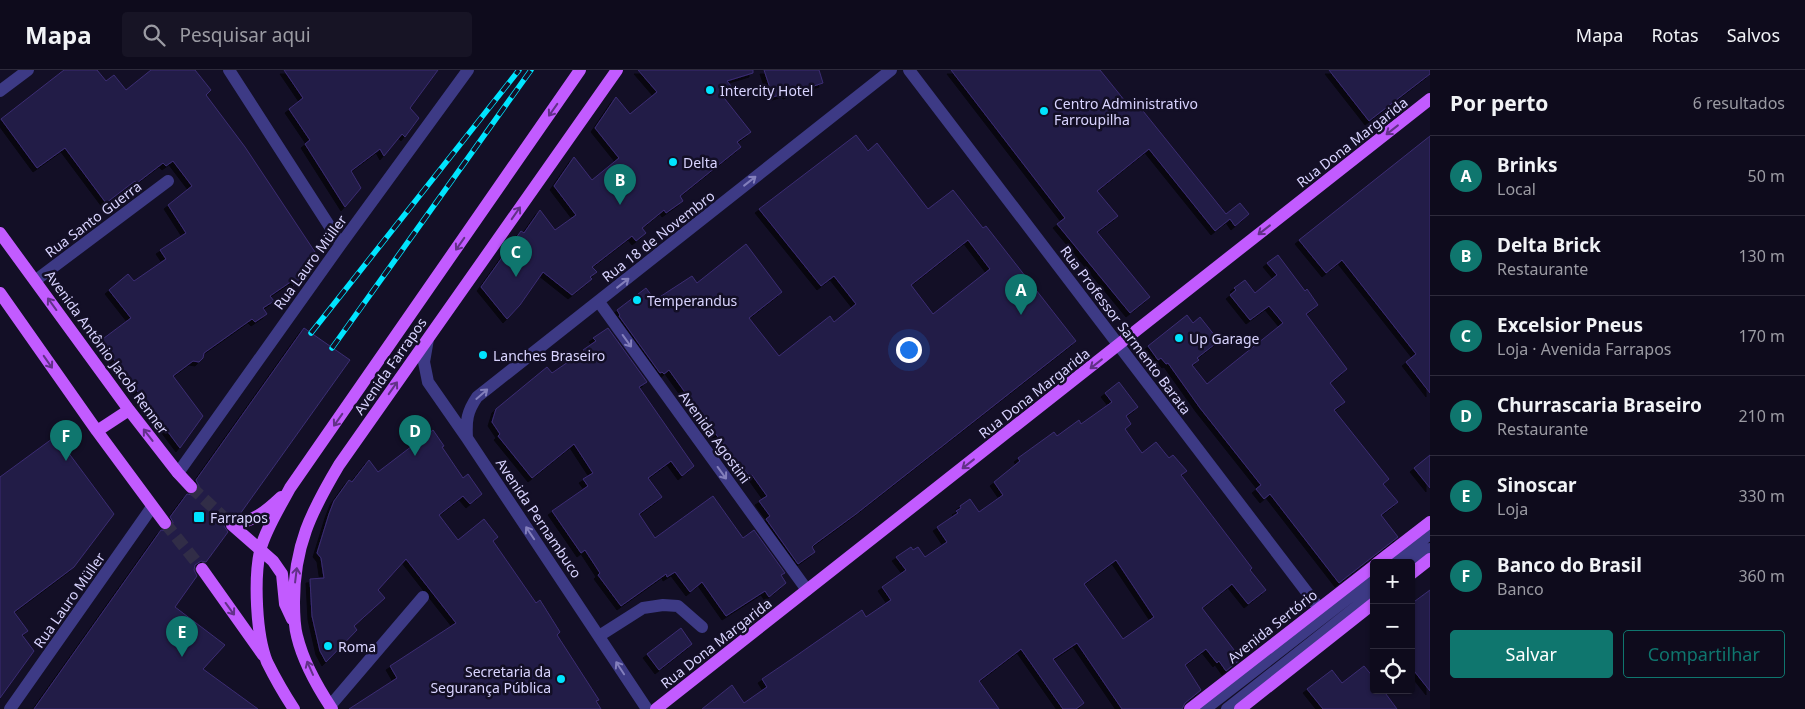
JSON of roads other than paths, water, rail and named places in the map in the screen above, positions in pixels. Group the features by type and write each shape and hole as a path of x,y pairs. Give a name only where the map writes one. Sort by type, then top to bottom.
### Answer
{"main road":[{"name":"Avenida Farrapos","path":"294,709 266,660 259,628 258,577 260,550 275,516 290,488 580,70"},
{"name":"Avenida Farrapos","path":"331,707 311,672 297,638 294,624 296,576 300,551 307,524 317,501 339,465 617,70"},
{"name":"Rua Dona Margarida","path":"656,709 1430,99"},
{"name":"Avenida Antônio Jacob Renner","path":"0,234 4,245 36,280 129,410 178,474 191,487"},
{"path":"0,295 165,523"},
{"path":"97,431 129,410"},
{"path":"290,488 265,512 251,521 232,525 273,561 282,574 285,604 294,624"},
{"path":"1382,559 1430,522"},
{"path":"1415,571 1430,559"},
{"path":"202,569 266,660"},
{"name":"Avenida Sertório","path":"1190,709 1323,612 1370,570"},
{"path":"1240,709 1373,604"}],"street":[{"path":"0,91 28,70"},
{"path":"229,70 341,244"},
{"name":"Rua Lauro Müller","path":"178,474 341,244 468,70"},
{"name":"Rua 18 de Novembro","path":"467,438 466,421 470,408 477,397 891,70"},
{"name":"Rua Professor Sarmento Barata","path":"909,70 1323,612"},
{"name":"Rua Santo Guerra","path":"36,280 168,181"},
{"name":"Avenida Agostini","path":"598,302 807,590"},
{"name":"Avenida Pernambuco","path":"428,339 424,362 428,382 647,709"},
{"name":"Rua Lauro Müller","path":"10,709 152,507"},
{"path":"1398,559 1430,534"},
{"path":"1415,561 1430,549"},
{"path":"1205,709 1323,612 1370,581"},
{"path":"1227,709 1370,596"},
{"path":"331,707 423,597"},
{"path":"599,636 643,608 663,605 678,606 702,627"}],"tunnel":[{"path":"191,487 232,525"},
{"path":"165,523 202,569"}],"railway":[{"path":"311,333 519,70"},
{"path":"332,348 531,70"}],"place":[{"name":"Intercity Hotel","path":"710,90"},
{"name":"Centro Administrativo Farroupilha","path":"1044,111"},
{"name":"Delta","path":"673,162"},
{"name":"Delta Brick","path":"620,205"},
{"name":"Excelsior Pneus","path":"516,277"},
{"name":"Temperandus","path":"637,300"},
{"name":"Brinks","path":"1021,315"},
{"name":"Up Garage","path":"1179,338"},
{"name":"Lanches Braseiro","path":"483,355"},
{"name":"Churrascaria Braseiro","path":"415,456"},
{"name":"Banco do Brasil","path":"66,461"},
{"name":"Farrapos","path":"199,517"},
{"name":"Roma","path":"328,646"},
{"name":"Sinoscar","path":"182,657"},
{"name":"Secretaria da Segurança Pública","path":"561,679"}]}
